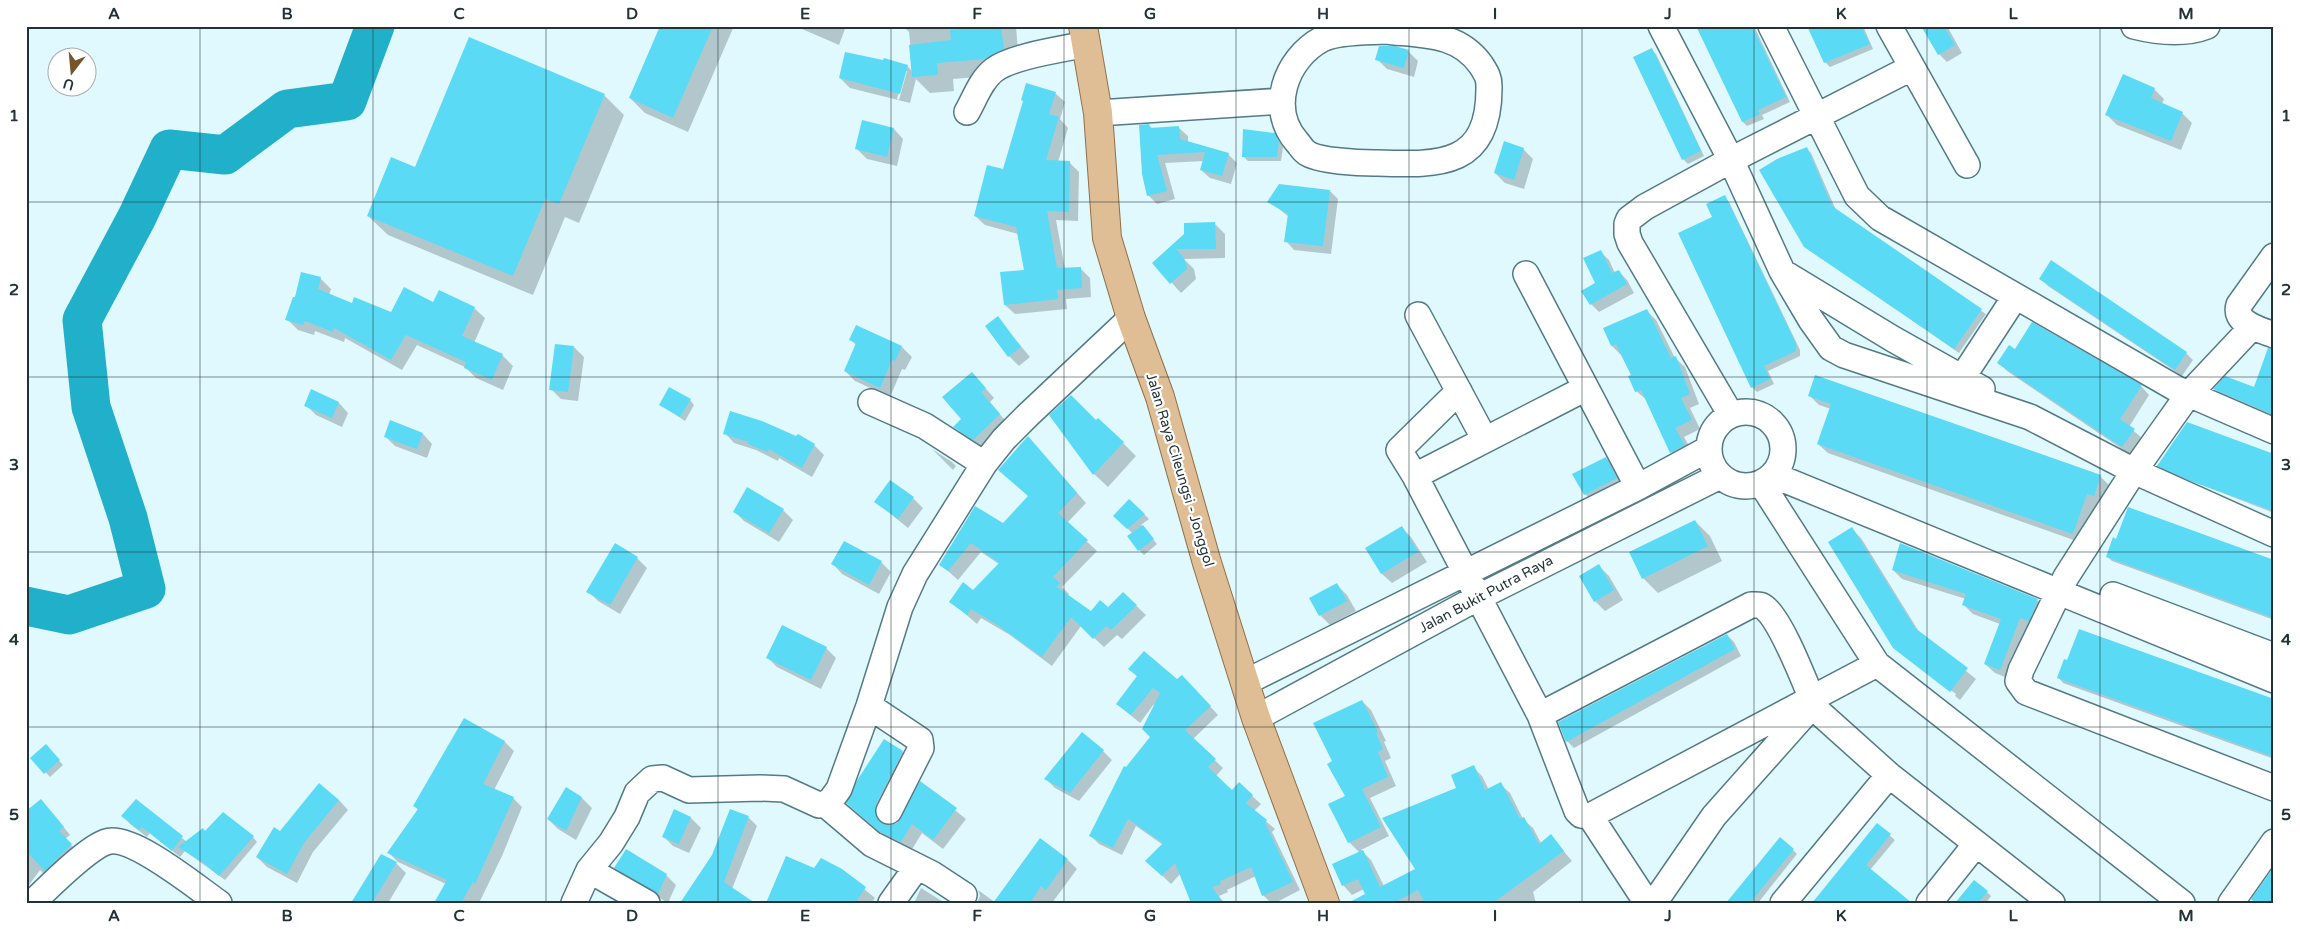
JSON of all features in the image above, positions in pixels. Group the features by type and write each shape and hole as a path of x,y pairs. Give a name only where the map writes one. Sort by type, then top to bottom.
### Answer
{"main road":[{"name":"Jalan Raya Cileungsi - Jonggol","path":"1085,35 1098,113 1107,238 1131,318 1160,398 1207,563 1256,718 1325,903"}],"street":[{"path":"1661,26 1731,160 1782,271 1810,320 1831,348 1844,356 1872,363 2030,417"},
{"path":"1771,26 1857,196 1880,218 2188,395 2274,431"},
{"path":"1889,26 1967,165"},
{"path":"2134,26 2154,31 2194,31 2207,26"},
{"path":"1353,32 1385,32 1440,37 1460,44 1476,59 1489,77 1486,122 1479,139 1456,158 1424,165 1362,163 1307,154 1292,136 1284,120 1282,101 1285,82 1294,65 1305,52 1323,39 1353,32"},
{"path":"968,112 986,78 995,69 1085,35"},
{"path":"1731,414 1630,243 1627,228 1630,219 1645,207 1731,160 1911,68"},
{"path":"1098,113 1282,101"},
{"path":"2274,256 2238,307 2240,317 2263,331 2188,395 2134,471 2063,584 2021,670 2018,681 2021,688 2026,692 2274,788"},
{"path":"1782,271 1893,339 2030,417 2134,471 2274,534"},
{"path":"1526,274 1638,487"},
{"path":"1962,378 2015,297"},
{"path":"1418,315 1485,440"},
{"path":"574,903 589,870 611,843 627,817 637,793 652,779 663,778 689,790 784,789 818,805 825,804 839,789 869,706 900,607 915,574 984,464 1028,415 1131,318"},
{"path":"1872,363 1893,339"},
{"path":"1415,476 1586,388"},
{"path":"1459,392 1400,450 1540,715 1577,811 1581,814 1590,816 1812,703 1877,664"},
{"path":"871,402 925,426 984,464"},
{"path":"1745,412 1759,414 1772,422 1780,434 1783,448 1771,473 1746,486 1732,484 1720,476 1712,464 1708,450 1711,435 1719,423 1731,414 1745,412"},
{"name":"Jalan Bukit Putra Raya","path":"1246,682 1638,487 1708,450"},
{"path":"1771,473 2063,584 2274,656"},
{"path":"1771,473 1877,664 2182,903"},
{"name":"Jalan Bukit Putra Raya","path":"1256,718 1478,597 1720,476"},
{"path":"2063,584 2274,680"},
{"path":"1540,715 1751,605 1760,604 1768,610 1788,646 1812,703 1889,775 2052,903"},
{"path":"1654,903 1714,816 1812,703"},
{"path":"869,706 920,740 921,748 889,811"},
{"path":"1783,903 1889,775"},
{"path":"825,804 872,844 916,868 932,874 964,894"},
{"path":"1590,816 1647,903"},
{"path":"32,903 96,847 114,840 129,843 151,855 219,903"},
{"path":"2231,903 2274,842"},
{"path":"1929,903 1976,844"},
{"path":"891,903 916,868"},
{"path":"589,870 647,903"}],"building":[{"path":"660,26 713,26 673,118 629,98"},
{"path":"1001,26 1004,49 985,59 937,63 938,75 912,77 909,45 951,40 950,30"},
{"path":"1696,26 1752,26 1786,97 1758,110 1760,114 1742,122"},
{"path":"1807,26 1861,26 1870,44 1824,63"},
{"path":"1921,26 1944,26 1955,45 1938,55"},
{"path":"469,37 605,94 559,204 545,199 513,276 367,216 391,157 415,167"},
{"path":"1379,46 1395,46 1409,50 1404,68 1375,60"},
{"path":"1652,48 1701,151 1682,160 1633,57"},
{"path":"845,52 883,60 884,58 908,65 900,94 839,78"},
{"path":"2123,74 2155,88 2151,98 2183,112 2171,141 2105,115"},
{"path":"1026,83 1056,92 1049,114 1059,117 1046,160 1070,161 1069,212 1047,211 1057,268 1081,267 1082,288 1057,290 1058,299 1004,305 1000,272 1024,270 1016,227 974,216 987,165 1003,169 1023,101 1021,100"},
{"path":"862,120 894,128 887,157 855,149"},
{"path":"1149,124 1150,128 1179,126 1180,139 1229,153 1222,176 1200,170 1205,152 1157,155 1167,191 1147,196 1142,174 1139,125"},
{"path":"1243,129 1275,133 1279,141 1277,157 1242,157"},
{"path":"1504,141 1524,148 1514,180 1494,173"},
{"path":"1807,147 1832,206 1982,309 1954,349 1804,247 1759,170 1777,159"},
{"path":"1279,184 1330,190 1323,246 1284,242 1288,214 1267,202"},
{"path":"1725,195 1796,344 1796,351 1764,366 1770,379 1751,388 1678,233 1712,217 1706,204"},
{"path":"1215,222 1216,249 1176,249 1184,258 1187,269 1170,284 1152,263 1184,234 1184,223"},
{"path":"1601,250 1612,273 1619,270 1627,284 1590,305 1581,291 1595,283 1583,258"},
{"path":"2051,260 2187,352 2175,370 2039,279"},
{"path":"301,272 321,277 318,289 352,303 354,297 391,312 404,287 433,302 439,290 475,307 462,336 503,354 492,380 464,368 466,362 406,335 391,360 334,328 333,332 305,321 303,325 285,320 293,297 295,297"},
{"path":"1647,309 1671,358 1676,356 1690,394 1681,398 1692,420 1675,428 1685,445 1670,453 1641,390 1635,392 1628,376 1631,375 1616,344 1611,346 1603,328"},
{"path":"998,316 1021,347 1008,357 985,326"},
{"path":"2032,322 2142,385 2120,419 2135,429 2122,447 1997,363 2009,345 2015,349"},
{"path":"856,325 902,346 895,361 892,360 880,388 844,371 856,343 849,340"},
{"path":"555,344 574,346 568,392 549,390"},
{"path":"2268,348 2274,349 2274,415 2213,389 2225,376 2254,387"},
{"path":"972,372 986,388 981,392 1000,414 973,440 953,427 961,419 942,397"},
{"path":"1815,375 2101,475 2094,496 2087,494 2073,534 1817,444 1831,404 1808,396"},
{"path":"669,387 691,399 680,417 659,405"},
{"path":"311,389 339,402 332,418 304,406"},
{"path":"1071,395 1096,420 1098,418 1124,442 1093,475 1049,415"},
{"path":"730,411 762,421 796,436 798,434 815,444 802,468 769,449 768,452 748,444 749,442 723,434"},
{"path":"390,420 423,433 417,449 384,437"},
{"path":"2187,422 2274,454 2274,511 2193,482 2157,466"},
{"path":"1028,436 1077,493 1058,513 1088,540 1053,577 1060,583 1057,587 1091,611 1100,600 1108,607 1123,592 1137,605 1111,630 1106,626 1093,639 1071,617 1042,657 999,626 971,609 967,615 949,602 963,582 973,590 999,563 971,543 948,571 939,565 975,506 1003,523 1028,496 998,470"},
{"path":"1606,457 1617,478 1584,495 1572,474"},
{"path":"890,480 914,497 898,519 874,502"},
{"path":"747,487 784,509 769,533 733,512"},
{"path":"1129,499 1145,514 1127,529 1113,516"},
{"path":"2128,507 2274,560 2274,618 2106,557 2113,537 2116,539"},
{"path":"1695,520 1708,546 1642,579 1629,552"},
{"path":"1143,525 1154,539 1138,551 1127,536"},
{"path":"1402,526 1418,552 1381,574 1365,548"},
{"path":"1852,527 1915,628 1968,668 1950,692 1893,648 1828,542"},
{"path":"844,541 882,561 869,585 831,564"},
{"path":"615,543 638,557 610,605 586,592"},
{"path":"1900,543 2038,599 2029,621 2020,618 2000,670 1984,664 2001,619 1962,605 1966,594 1892,570"},
{"path":"1599,564 1614,590 1594,602 1579,576"},
{"path":"1337,583 1347,601 1319,616 1309,598"},
{"path":"782,625 827,647 811,680 766,658"},
{"path":"2079,629 2274,699 2274,757 2057,678 2064,659 2067,660"},
{"path":"1727,634 1735,649 1566,742 1558,722"},
{"path":"1144,651 1177,679 1182,675 1211,706 1185,730 1216,759 1208,767 1232,790 1239,782 1253,795 1246,803 1267,820 1265,823 1293,882 1262,896 1251,867 1220,881 1221,884 1212,887 1223,903 1191,903 1175,863 1162,876 1145,861 1163,843 1128,819 1113,848 1089,836 1124,766 1126,767 1150,737 1142,729 1160,693 1153,688 1131,715 1116,704 1137,676 1128,669"},
{"path":"1362,700 1378,732 1376,733 1383,749 1378,752 1388,777 1362,789 1381,827 1348,843 1328,804 1345,796 1327,764 1332,761 1313,723"},
{"path":"464,718 505,741 483,784 514,797 475,884 473,882 461,903 434,903 447,880 387,853 418,809 413,806"},
{"path":"1082,732 1104,750 1070,793 1044,779"},
{"path":"884,739 903,751 876,804 877,818 883,824 897,823 920,781 957,808 933,840 912,824 901,842 880,832 846,803 858,779"},
{"path":"46,744 60,760 44,774 30,758"},
{"path":"1474,765 1485,790 1501,782 1520,819 1524,817 1539,844 1551,834 1564,851 1493,903 1425,903 1418,890 1393,903 1348,903 1365,894 1358,879 1342,886 1332,864 1363,850 1380,887 1415,869 1382,818 1456,788 1451,775"},
{"path":"319,783 339,800 304,843 287,874 256,857 274,827 280,831"},
{"path":"566,787 582,797 566,831 547,819"},
{"path":"41,799 64,827 59,831 72,844 45,871 26,851 26,811"},
{"path":"136,799 183,836 172,851 142,827 139,830 121,816"},
{"path":"674,809 691,817 679,844 662,837"},
{"path":"730,809 749,816 724,882 755,903 680,903 712,855"},
{"path":"223,812 254,836 219,876 205,864 178,847 203,828 205,831"},
{"path":"1877,823 1891,834 1866,865 1912,903 1812,903"},
{"path":"1780,837 1794,849 1750,903 1726,903"},
{"path":"1040,838 1068,859 1046,890 1041,886 1030,903 993,903"},
{"path":"626,849 667,874 658,894 614,868"},
{"path":"381,854 397,862 372,903 351,903"},
{"path":"786,856 814,868 821,858 842,869 866,887 855,903 766,903"},
{"path":"2274,867 2274,903 2255,903 2251,899"},
{"path":"1974,880 1988,891 1978,903 1955,903"}],"waterway":[{"path":"26,606 69,615 146,589 128,518 91,407 82,320 137,217 169,149 225,155 287,109 347,101 375,26"}]}
